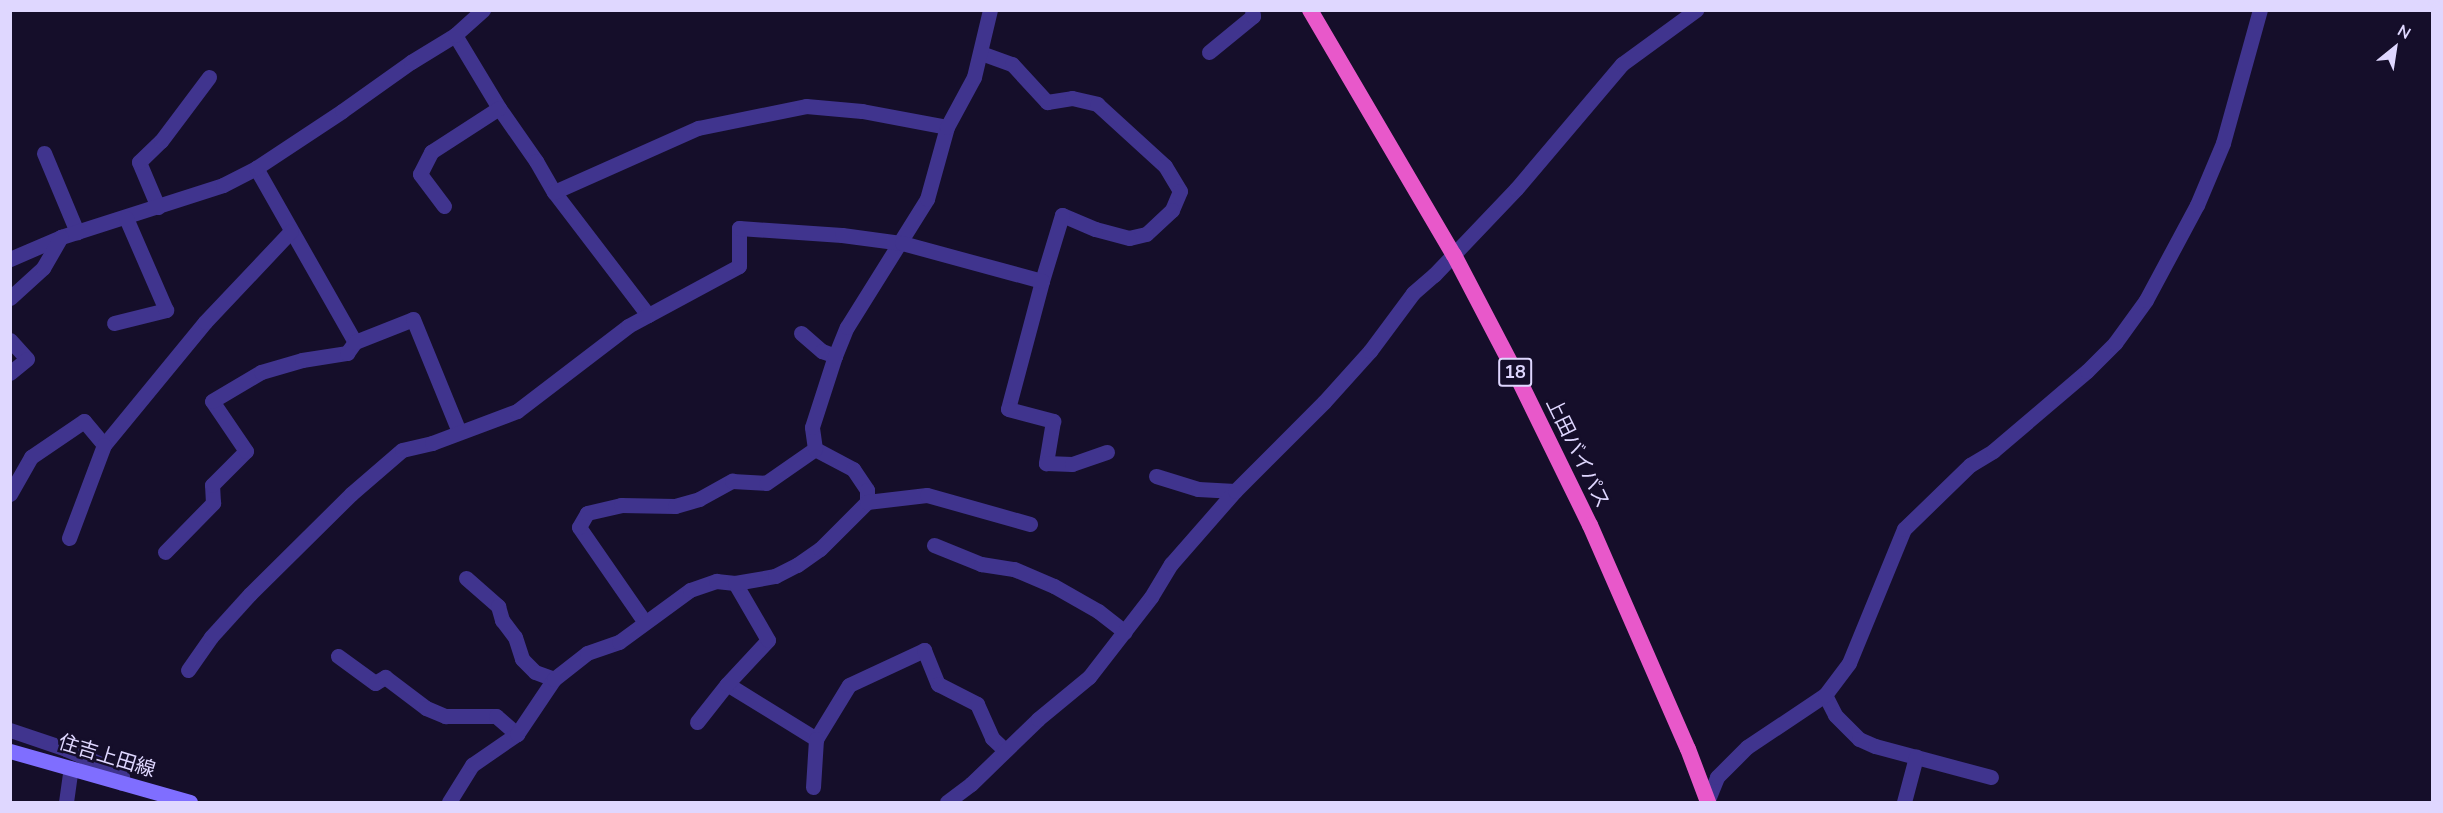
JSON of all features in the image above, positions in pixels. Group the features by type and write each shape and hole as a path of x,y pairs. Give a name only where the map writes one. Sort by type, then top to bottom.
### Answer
{"highway":[{"name":"上田バイパス","path":"1310,10 1454,255 1514,368 1590,525 1688,749 1708,802"}],"main road":[{"name":"住吉上田線","path":"10,751 190,802"}],"street":[{"path":"10,259 61,237 223,185 256,168 411,62 455,35 483,10"},
{"path":"815,449 812,427 835,356 848,327 902,243 927,199 947,127 974,77 990,10"},
{"path":"1209,52 1253,16 1252,10"},
{"path":"947,802 971,784 1004,749 1089,676 1125,632 1171,564 1235,491 1324,402 1370,351 1413,293 1454,255 1516,189 1622,64 1696,10"},
{"path":"1708,802 1717,777 1748,747 1825,695 1849,663 1904,529 1970,465 1993,451 2087,371 2115,343 2146,300 2196,204 2223,143 2260,10"},
{"path":"455,35 554,192 648,315"},
{"path":"981,53 1012,64 1047,102 1072,98 1096,104 1165,166 1180,191 1172,210 1146,234 1129,238 1095,229 1062,214 1042,281 1008,409 1053,421 1046,463 1072,464 1107,452"},
{"path":"158,207 139,162 161,141 209,77"},
{"path":"554,192 698,128 806,106 862,111 947,127"},
{"path":"444,206 420,174 431,152 499,108"},
{"path":"44,153 77,232"},
{"path":"256,168 355,342"},
{"path":"114,323 166,310 126,218"},
{"path":"188,670 211,637 242,603 351,494 402,450 432,443 517,411 628,326 740,266 739,228 842,235 902,243 1042,281"},
{"path":"69,538 104,445 205,322 291,231"},
{"path":"10,298 43,268 61,237"},
{"path":"165,552 213,503 212,485 246,451 212,400 261,372 302,360 347,353 355,342 412,319 459,432"},
{"path":"801,333 822,351 835,356"},
{"path":"10,340 27,359 10,373"},
{"path":"10,494 31,457 84,421 104,445"},
{"path":"815,449 853,469 867,490 867,502"},
{"path":"644,621 579,527 587,513 621,505 675,506 699,499 732,481 766,483 815,449"},
{"path":"1156,476 1198,489 1235,491"},
{"path":"449,802 472,765 517,734 554,679 587,653 619,642 644,621 690,590 717,581 735,583 775,576 797,565 820,549 867,502 927,495 1030,524"},
{"path":"934,545 981,564 1014,569 1054,586 1098,611 1125,632"},
{"path":"466,578 498,606 502,620 515,637 522,659 535,672 554,679"},
{"path":"697,722 727,684 768,640 735,583"},
{"path":"813,787 816,739 849,685 924,650 938,684 977,704 992,738 1004,749"},
{"path":"338,657 375,683 385,677 426,708 445,716 496,716 517,734"},
{"path":"727,684 816,739"},
{"path":"1825,695 1835,715 1859,739 1916,758 1991,777"},
{"path":"16,731 54,754 52,762"},
{"path":"16,731 112,769 122,777 122,783"},
{"path":"1904,802 1916,758"},
{"path":"66,802 71,768"}]}
